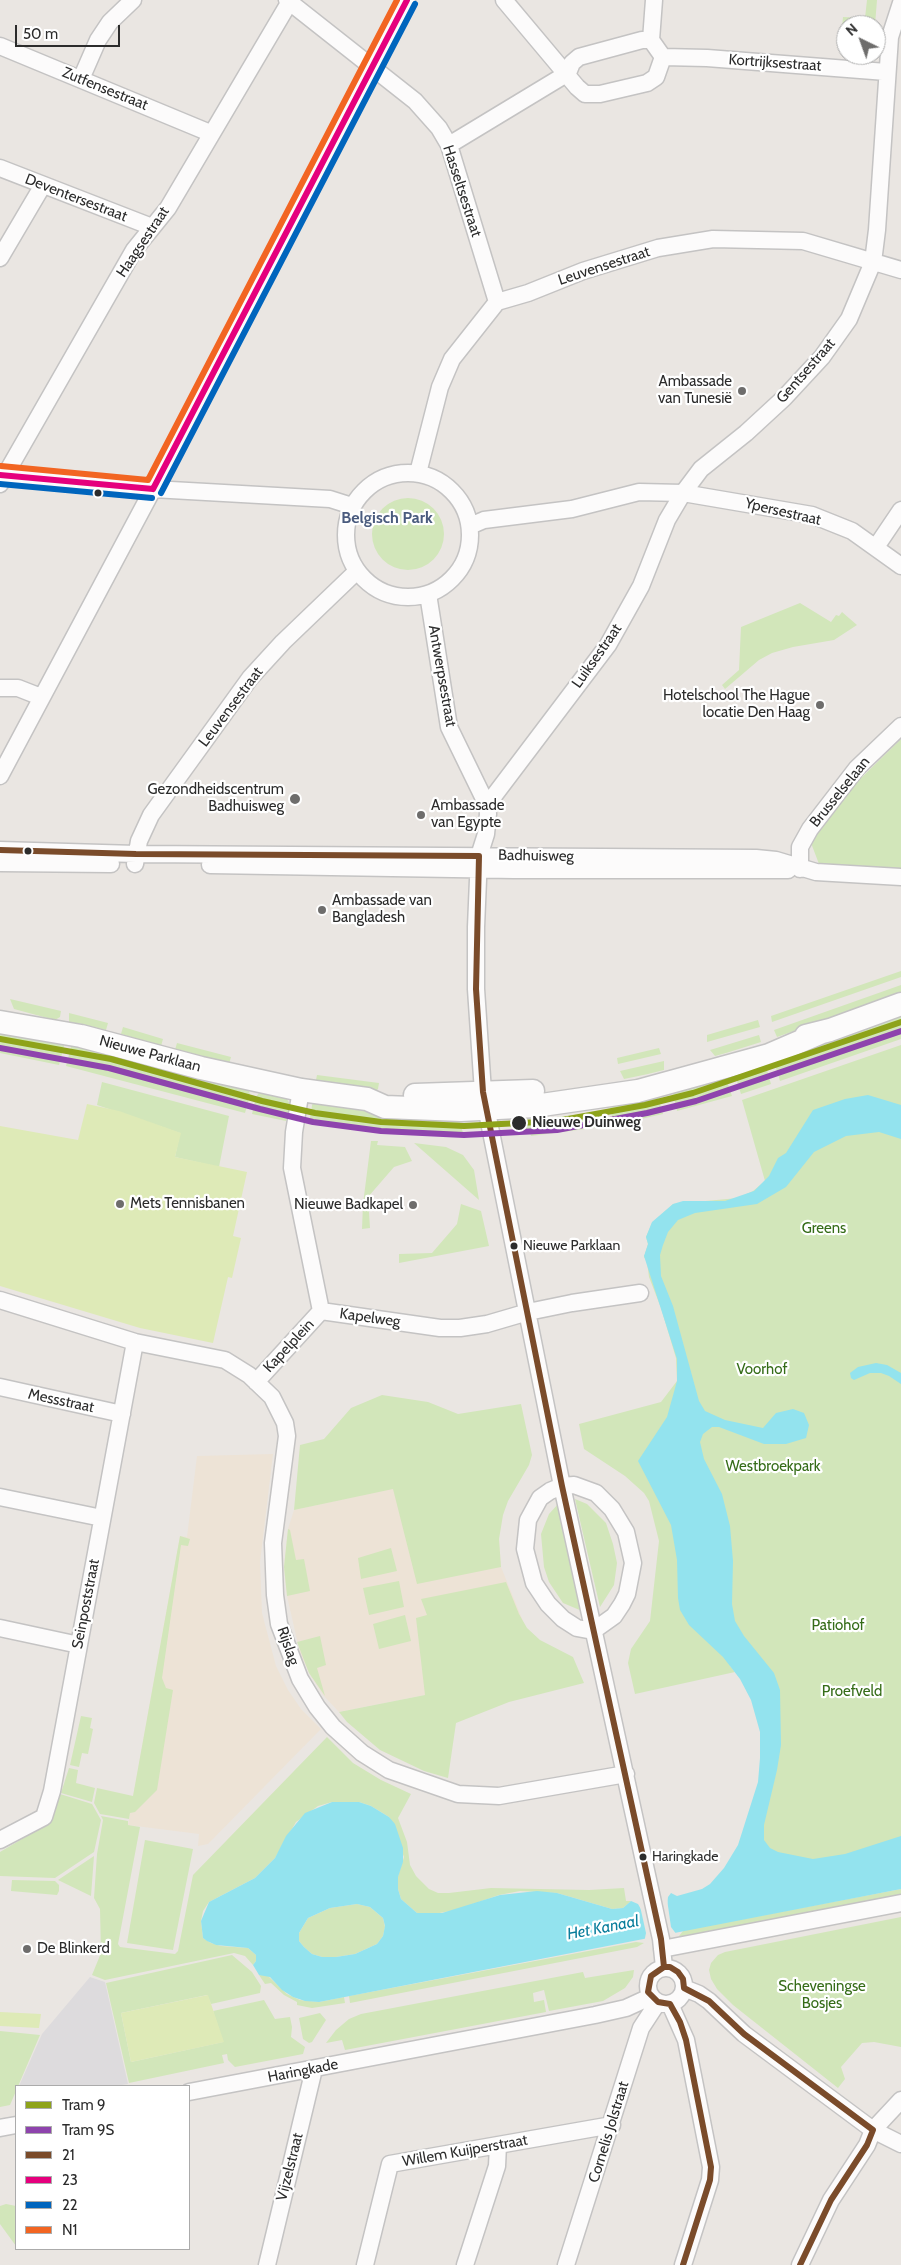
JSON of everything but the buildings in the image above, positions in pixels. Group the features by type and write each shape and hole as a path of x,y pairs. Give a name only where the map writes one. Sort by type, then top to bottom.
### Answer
{"main road":[{"name":"Nieuwe Parklaan","path":"0,1022 51,1029 201,1068 301,1090 367,1099 385,1107 404,1108 485,1101 569,1102 647,1089 769,1055 820,1033 901,1004"},
{"name":"Nieuwe Parklaan","path":"0,1010 28,1017 51,1029"}],"street":[{"path":"0,776 153,489 406,0"},
{"path":"504,0 585,94 600,94 647,83 656,77 663,57 651,40 654,0"},
{"path":"81,79 98,40 110,22 130,1"},
{"name":"Hasseltsestraat","path":"288,1 415,101 449,145 497,302"},
{"name":"Haagsestraat","path":"2,478 134,250 168,208 288,1"},
{"name":"Gentsestraat","path":"683,493 702,468 746,433 784,398 822,357 849,319 873,262 877,230 886,72 890,37 901,3"},
{"path":"449,145 568,73 572,63 579,57 642,40 651,40"},
{"name":"Zutfensestraat","path":"0,46 210,133"},
{"name":"Kortrijksestraat","path":"663,57 707,58 886,72"},
{"name":"Deventersestraat","path":"0,168 152,227"},
{"path":"0,258 43,185"},
{"name":"Leuvensestraat","path":"497,302 528,293 583,271 649,251 712,239 803,241 901,270"},
{"path":"418,473 440,387 452,359 497,302"},
{"path":"399,472 418,473 438,480 452,490 465,509 470,526 469,545 464,562 447,583 428,594 409,597 389,594 372,586 356,571 348,553 345,526 352,506 366,487 381,478 399,472"},
{"path":"2,478 330,499 352,506"},
{"path":"470,526 484,520 572,509 639,492 683,493"},
{"name":"Ypersestraat","path":"683,493 812,515 852,531 876,546 901,566"},
{"name":"Luiksestraat","path":"487,805 608,645 641,586 667,520 683,493"},
{"path":"876,546 901,510"},
{"name":"Leuvensestraat","path":"136,859 143,830 151,815 250,678 283,642 356,571"},
{"name":"Antwerpsestraat","path":"428,594 449,727 487,805 486,834 478,862"},
{"path":"0,688 18,688 42,697"},
{"name":"Brusselselaan","path":"800,869 800,847 810,829 857,768 901,726"},
{"name":"Badhuisweg","path":"0,850 136,859"},
{"name":"Badhuisweg","path":"0,863 136,859 478,862 728,871 800,869 865,877 901,877"},
{"path":"478,862 476,989 485,1101 562,1486 626,1774 664,1966"},
{"name":"Kapelweg","path":"301,1090 294,1132 292,1168 321,1311 440,1328 460,1328 488,1324 528,1312 640,1293"},
{"name":"Rijslag","path":"0,1300 135,1342 225,1360 256,1382 279,1407 286,1429 272,1565 279,1624 300,1679 333,1727 362,1753 389,1770 458,1794 499,1796 626,1774"},
{"name":"Kapelplein","path":"256,1382 321,1311"},
{"name":"Seinpoststraat","path":"0,1840 44,1817 52,1791 135,1342"},
{"name":"Messstraat","path":"0,1388 122,1414"},
{"path":"562,1486 587,1488 604,1500 620,1522 631,1550 633,1563 627,1594 614,1616 593,1631 577,1628 555,1612 534,1583 527,1558 526,1534 532,1510 545,1494 562,1486"},
{"path":"0,1497 102,1518"},
{"path":"0,1628 79,1645"},
{"path":"661,1944 901,1903"},
{"path":"660,2001 676,2002 684,1988 683,1979 670,1966 664,1966 656,1971 649,1980 648,1992 660,2001 686,2040 711,2167 710,2180 683,2265"},
{"path":"684,1988 699,1994 709,2001 744,2034 873,2130 901,2144"},
{"name":"Haringkade","path":"190,2092 660,2001"},
{"name":"Cornelis Jolstraat","path":"566,2265 641,2028 660,2001"},
{"name":"Vijzelstraat","path":"267,2265 314,2069"},
{"path":"800,2265 831,2200 867,2145 873,2130 901,2100"},
{"name":"Willem Kuijperstraat","path":"365,2265 390,2164 612,2124"},
{"path":"0,2128 15,2125"},
{"path":"465,2265 497,2166 498,2145"}],"shaded area":[{"path":"273,1454 260,1562 262,1613 276,1666 288,1690 301,1709 321,1729 208,1844 198,1846 199,1834 128,1825 180,1536 187,1537 197,1456"},
{"path":"393,1488 499,1539 501,1567 523,1621 425,1695 339,1712 323,1695 309,1673 300,1653 287,1596 284,1567 288,1529 294,1510"},
{"path":"90,1977 105,1982 128,2084 19,2085 42,2034"}],"green space":[{"path":"867,0 877,0 876,15 865,15"},
{"path":"408,498 428,504 438,514 444,534 438,554 428,564 408,570 388,564 378,554 372,534 378,514 388,504"},
{"path":"800,603 831,622 836,615 839,616 842,612 857,625 834,640 793,647 772,653 759,660 725,689 722,685 739,670 741,627"},
{"path":"901,739 901,869 834,868 819,864 811,843 819,824 823,826 858,781"},
{"path":"901,971 901,977 772,1022 771,1016"},
{"path":"901,985 901,993 777,1037 774,1030"},
{"path":"10,999 61,1011 60,1017 55,1020 14,1009"},
{"path":"69,1013 108,1023 106,1030 78,1023 77,1026 69,1024"},
{"path":"901,1013 901,1039 780,1081 773,1058"},
{"path":"758,1020 760,1027 707,1042 707,1035"},
{"path":"123,1027 163,1039 161,1046 121,1034"},
{"path":"0,1030 62,1037 64,1046 59,1065 0,1053"},
{"path":"759,1035 761,1042 726,1053 715,1056 710,1050"},
{"path":"75,1040 248,1087 250,1095 245,1113 66,1066"},
{"path":"177,1043 231,1057 229,1064 175,1050"},
{"name":"Westbroekpark","path":"901,1045 901,1862 854,1870 755,1851 771,1731 742,1663 730,1666 735,1672 635,1694 628,1663 631,1649 650,1621 659,1541 649,1501 644,1493 625,1476 584,1449 579,1424 661,1402 677,1381 676,1358 644,1257 648,1244 646,1237 652,1223 673,1204 738,1198 753,1191 765,1181 742,1100"},
{"path":"659,1048 661,1054 618,1064 617,1058"},
{"path":"764,1060 771,1084 741,1094 735,1075"},
{"path":"664,1061 664,1070 648,1074 624,1079 620,1071"},
{"path":"317,1075 379,1083 378,1089 375,1092 319,1086 316,1080"},
{"path":"726,1078 732,1096 677,1111 673,1094 675,1086"},
{"path":"102,1082 229,1116 219,1167 175,1157 180,1133 97,1105"},
{"path":"261,1090 285,1096 290,1104 286,1121 252,1114 256,1097"},
{"path":"656,1091 663,1114 614,1125 610,1108 612,1100"},
{"path":"313,1100 457,1113 464,1136 364,1131 309,1123"},
{"name":"Mets Tennisbanen","path":"87,1104 119,1111 181,1133 175,1157 247,1172 233,1236 241,1238 232,1278 228,1277 213,1343 140,1328 0,1286 0,1126 78,1140"},
{"path":"598,1112 601,1127 531,1136 530,1133 517,1134 516,1122"},
{"path":"371,1141 378,1141 377,1145 405,1147 412,1161 394,1167 368,1197 370,1228 362,1229 363,1204"},
{"path":"414,1143 446,1147 463,1155 474,1170 479,1200"},
{"path":"461,1204 481,1211 489,1246 399,1263 399,1254 432,1253 457,1224"},
{"path":"382,1395 428,1402 458,1414 521,1404 532,1455 529,1465 508,1501 503,1515 499,1539 501,1567 417,1584 393,1489 294,1510 300,1445 324,1439 351,1408"},
{"path":"575,1499 587,1504 606,1523 613,1544 617,1563 614,1585 600,1607"},
{"path":"559,1503 582,1611 563,1603 549,1582 544,1567 541,1534 549,1514"},
{"path":"288,1529 290,1530 296,1560 304,1559 310,1591 287,1596 284,1567"},
{"path":"180,1536 190,1539 188,1546 181,1545 162,1678 166,1688 173,1690 157,1790 135,1812 130,1813 129,1819 100,1814 94,1803 97,1788 133,1796"},
{"path":"391,1548 397,1571 361,1579 358,1558"},
{"path":"399,1581 404,1607 369,1615 363,1588"},
{"path":"506,1582 527,1628 540,1640 573,1657 584,1683 509,1702 456,1723 448,1778 424,1771 380,1750 347,1722 339,1712 425,1695 416,1618 427,1615 421,1599"},
{"path":"405,1615 411,1641 379,1649 373,1624"},
{"path":"320,1636 326,1665 317,1668 325,1696 309,1673 297,1642"},
{"path":"81,1716 92,1718 90,1728 93,1729 88,1754 82,1753 79,1767 70,1765"},
{"path":"327,1737 353,1763 381,1780 411,1794 398,1818 407,1842 410,1865 416,1876 429,1889 438,1893 449,1893 491,1888 589,1890 624,1888 626,1901 631,1901 623,1908 612,1909 557,1893 520,1891 499,1895 456,1910 434,1914 417,1913 401,1899 398,1889 398,1876 404,1857 389,1817 371,1806 359,1802 332,1802 318,1806 296,1822 275,1858 255,1878 209,1902 203,1911 201,1921 203,1938 221,1946 248,1948 256,1955 256,1961 253,1965 245,1956 234,1953 105,1980 92,1975 101,1953 100,1909 94,1898 97,1854 103,1820 101,1816 128,1821 128,1825 140,1827 118,1944 120,1947 175,1954 178,1951 193,1875"},
{"path":"69,1768 78,1770 76,1783 95,1788 92,1802 61,1793"},
{"path":"60,1794 92,1804 101,1820 94,1852 55,1878 0,1876 0,1852 49,1823"},
{"path":"145,1840 193,1849 173,1950 127,1943"},
{"path":"94,1856 91,1896 58,1880"},
{"path":"12,1880 55,1881 59,1885 59,1891 57,1895 11,1891"},
{"path":"901,1889 901,1895 687,1938 679,1936 683,1931 690,1929"},
{"path":"357,1904 370,1907 383,1918 385,1927 383,1936 377,1944 355,1954 322,1957 312,1954 299,1941 299,1933 308,1918 330,1908"},
{"name":"Scheveningse Bosjes","path":"901,1917 901,2047 874,2042 862,2043 841,2067 845,2079 838,2088 733,2005 717,1989 711,1979 709,1970 711,1963 718,1955 725,1952"},
{"path":"636,1942 644,1943 637,1947 350,2003 349,1996"},
{"path":"232,1955 252,1972 261,1986 260,1993 211,2004 207,1995 121,2013 131,2062 223,2042 213,2011 264,2000 275,2019 290,2017 291,2037 305,2047 303,2054 235,2067 228,2060 227,2054 222,2055 224,2063 129,2083 106,1983"},
{"path":"634,1970 633,1977 625,1988 603,2001 549,2011 544,1990 533,1993 534,2002 544,2000 546,2012 345,2050 342,2040 326,2043 336,2030 349,2019 361,2014 583,1972 585,1978"},
{"path":"259,1975 267,1975 287,1994 300,2000 319,2002 344,1997 345,2003 312,2008 297,2005 297,2002 284,1995 271,1983 265,1984"},
{"path":"208,1995 224,2042 131,2062 121,2013"},
{"path":"0,2012 41,2014 39,2028 0,2026"},
{"path":"320,2013 326,2020 312,2042 309,2043 303,2039 299,2018"},
{"path":"0,2031 40,2035 19,2085 15,2085 15,2093 10,2105 0,2107"},
{"path":"6,2204 15,2206 15,2245 0,2224 0,2206"}],"water":[{"name":"Het Kanaal","path":"868,1095 901,1105 901,1139 879,1132 846,1136 814,1152 786,1187 757,1204 695,1213 678,1220 668,1232 663,1245 660,1255 661,1276 673,1306 699,1401 705,1411 725,1420 763,1428 776,1413 793,1409 804,1413 809,1425 806,1438 786,1444 764,1444 719,1427 712,1427 703,1434 700,1442 704,1459 722,1494 730,1526 733,1561 732,1604 735,1621 744,1636 774,1673 780,1690 781,1745 764,1825 764,1840 770,1848 778,1852 813,1859 845,1854 901,1836 901,1889 319,2002 305,2001 293,1997 282,1990 270,1977 259,1975 253,1965 256,1961 256,1955 248,1948 216,1945 203,1938 201,1921 209,1902 255,1878 275,1858 286,1836 305,1813 332,1802 359,1802 371,1806 389,1817 395,1824 403,1848 403,1862 398,1877 398,1889 401,1899 417,1913 442,1913 500,1895 537,1891 557,1893 612,1909 623,1908 631,1901 638,1904 642,1911 667,1906 668,1897 671,1893 677,1896 702,1889 710,1884 724,1868 738,1845 758,1782 760,1732 751,1700 740,1679 723,1657 689,1625 680,1610 677,1560 671,1525 638,1461 667,1417 677,1381 677,1359 644,1256 648,1244 646,1237 652,1222 673,1204 683,1201 725,1201 754,1191 769,1176 778,1158 786,1153 813,1110 845,1099","holes":["357,1904 370,1907 383,1918 385,1926 383,1936 377,1944 355,1954 322,1957 312,1954 299,1941 299,1933 308,1918 330,1908"]},
{"path":"876,1363 887,1365 901,1373 901,1384 881,1373 870,1373 854,1380 851,1378 850,1373 858,1367"}],"pier":[{"path":"667,1899 671,1927 677,1935 644,1943 646,1933 640,1906 642,1905 643,1908 664,1904 664,1900"}],"tram line":[{"name":"9","path":"0,1039 111,1059 262,1101 315,1113 381,1122 464,1126 557,1121 645,1105 693,1093 901,1022"},
{"name":"9S","path":"0,1048 109,1068 313,1122 381,1131 464,1135 557,1130 647,1113 696,1101 901,1031"}],"transit line":[{"name":"N1","path":"1,466 148,480 397,0"},
{"name":"23","path":"153,489 407,0"},
{"name":"22","path":"161,493 415,4"},
{"name":"23","path":"0,475 153,489"},
{"name":"22","path":"0,484 152,498"},
{"name":"21","path":"0,850 136,854 479,856 476,989 483,1092 562,1486 661,1939 664,1967"},
{"name":"21","path":"683,2265 710,2180 711,2167 686,2040 680,2022 670,2004 658,2002 648,1992 651,1976 664,1967 670,1967 678,1972 683,1979 684,1988 709,2001 744,2034 873,2130 867,2145 831,2200 800,2265"}],"place":[{"name":"Ambassade van Tunesië","path":"742,391"},
{"name":"Hotelschool The Hague locatie Den Haag","path":"820,705"},
{"name":"Gezondheidscentrum Badhuisweg","path":"295,799"},
{"name":"Ambassade van Egypte","path":"421,815"},
{"name":"Ambassade van Bangladesh","path":"322,910"},
{"name":"Nieuwe Duinweg","path":"519,1123"},
{"name":"Mets Tennisbanen","path":"120,1204"},
{"name":"Nieuwe Badkapel","path":"413,1205"},
{"name":"Nieuwe Parklaan","path":"514,1246"},
{"name":"Haringkade","path":"643,1857"},
{"name":"De Blinkerd","path":"27,1949"}],"district":[{"name":"Belgisch Park","path":"387,518"}],"park label":[{"name":"Greens","path":"824,1229"},
{"name":"Voorhof","path":"762,1370"},
{"name":"Patiohof","path":"838,1626"},
{"name":"Proefveld","path":"852,1692"}]}
